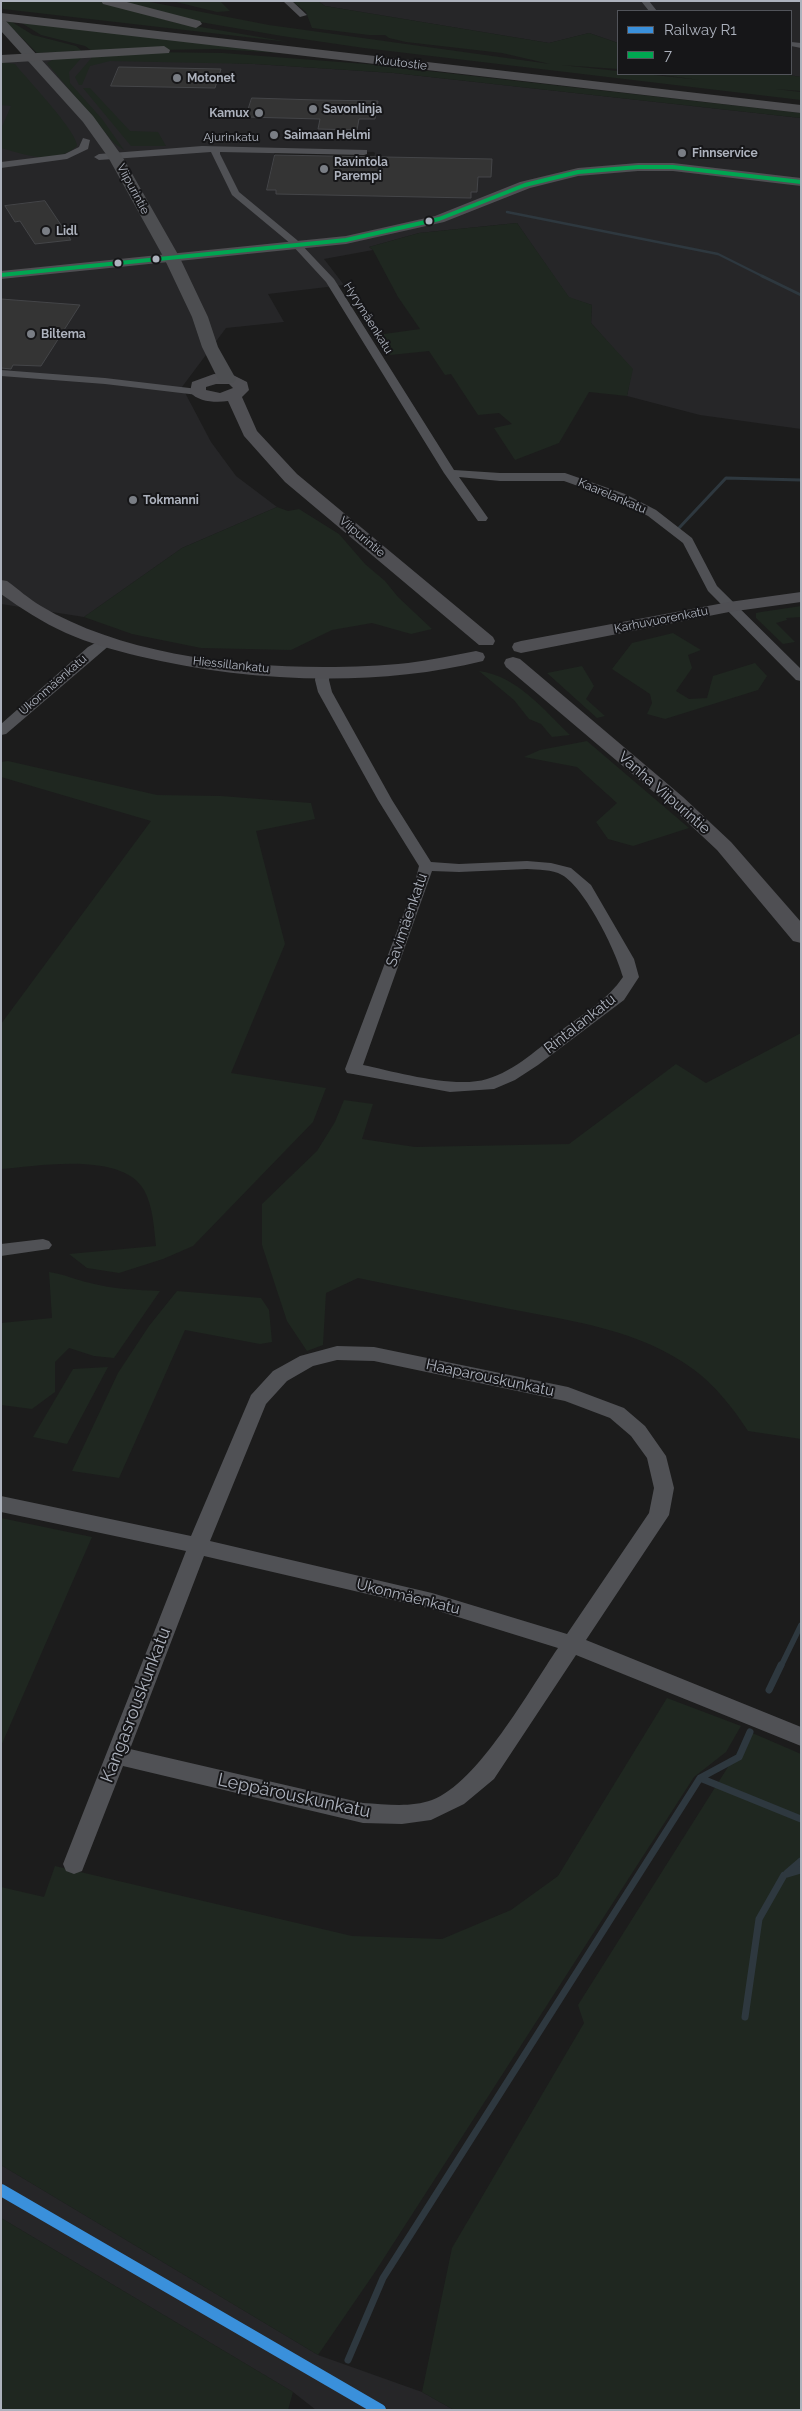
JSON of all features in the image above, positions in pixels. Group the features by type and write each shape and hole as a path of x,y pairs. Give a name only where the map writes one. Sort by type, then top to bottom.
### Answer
{"highway":[{"path":"107,1 154,15 211,27"},
{"name":"Kuutostie","path":"1,11 28,17 801,109"},
{"name":"Kuutostie","path":"1,17 28,17 556,74 801,103"},
{"path":"229,30 556,74"},
{"path":"1,59 160,50 255,53 619,88"}],"main road":[{"name":"Viipurintie","path":"1,23 88,119 116,156 159,254 200,317 213,353 227,379 238,382 242,387 233,395 246,425"},
{"name":"Viipurintie","path":"1,40 49,92 99,157 121,198"},
{"path":"1,269 29,268 159,254 296,244 374,234 439,219 525,185 578,172 638,167 673,167 801,182"},
{"name":"Viipurintie","path":"159,254 162,278"},
{"path":"1,275 159,254"},
{"path":"184,320 210,371 204,388"},
{"path":"204,388 227,379"},
{"name":"Viipurintie","path":"204,388 246,425 268,454 291,478 481,649"},
{"path":"204,388 233,395"},
{"name":"Hiessillankatu","path":"1,585 36,610 106,641 159,656 206,663 323,671 403,669 481,649"},
{"name":"Karhuvuorenkatu","path":"517,655 729,606 801,597"},
{"path":"510,641 517,655 488,663 481,649 510,641"},
{"name":"Vanha Viipurintie","path":"517,655 724,846 801,936"}],"street":[{"path":"287,1 303,15"},
{"path":"1,165 67,156 83,149 86,140"},
{"name":"Ajurinkatu","path":"99,157 216,149 364,152"},
{"name":"Hyrymäenkatu","path":"216,149 215,154 235,193 296,244 318,265 330,281 450,473 482,518"},
{"path":"1,373 204,388"},
{"name":"Kaarelankatu","path":"450,473 500,478 565,477 622,497 652,513 674,528 688,541 712,588 801,676"},
{"name":"Ukonmäenkatu","path":"1,731 106,641"},
{"name":"Savimäenkatu","path":"323,671 322,680 329,699 385,800 426,866 421,886 353,1069"},
{"name":"Rintalankatu","path":"353,1069 450,1086 488,1084 509,1076 618,996 631,977 626,959 584,885 566,871 527,865 459,868 426,866"},
{"path":"1,1250 43,1245"},
{"name":"Haaparouskunkatu","path":"198,1546 258,1400 280,1376 307,1361 337,1353 374,1354 568,1394 617,1413 638,1431 656,1456 664,1488 659,1515 572,1644"},
{"name":"Ukonmäenkatu","path":"1,1504 198,1546 432,1601 572,1644 756,1717 801,1737"},
{"name":"Kangasrouskunkatu","path":"74,1864 198,1546"},
{"name":"Leppärouskunkatu","path":"116,1755 363,1813 397,1815 432,1812 463,1795 486,1772 572,1644"}],"shaded area":[{"path":"1,1 98,1 177,23 289,42 3,9"},
{"path":"116,1 145,1 269,25 550,64 502,53 406,42 389,38 385,35 369,35 312,28 306,12 292,1 318,1 325,6 549,43 589,33 617,43 617,69 561,65 617,71 617,75 654,75 700,80 662,75 788,75 801,77 801,91 775,89 801,92 801,100 364,48 188,20"},
{"path":"172,1 220,1 230,11 217,12"},
{"path":"318,1 801,1 801,77 788,75 792,75 792,10 617,10 617,43 589,33 549,43 325,6"},
{"path":"5,21 12,22 33,35 76,46 82,51 37,53"},
{"path":"20,22 295,54 217,49 92,51 85,46 41,35"},
{"path":"148,52 223,53 366,64 801,113 801,118 394,73 255,64 110,61 90,66 82,85 79,85 75,77 94,55"},
{"path":"84,55 69,72 70,83 102,119 124,150 114,143 47,63 54,59"},
{"path":"68,56 255,64 394,73 801,118 801,429 700,415 627,396 632,369 591,323 592,305 569,298 517,223 419,233 369,247 373,250 324,259 344,285 268,294 284,322 226,328 182,387 211,442 236,476 277,507 182,548 84,617 1,604 1,62","holes":["275,150 374,152 374,157 274,155"]},
{"path":"1,62 15,64 61,118 75,139 77,146 59,156 50,157 30,156 1,148 1,129 11,106 1,105"},
{"path":"83,88 90,88 130,131 158,132 166,146 131,146"},
{"path":"517,223 569,297 592,305 591,323 633,369 627,396 589,392 559,443 515,460 494,428 512,424 499,413 478,415 451,374 445,375 429,351 390,355 377,335 420,329 398,297 373,250 369,247 419,233"},
{"path":"277,507 288,511 299,509 339,534 365,564 385,581 398,597 432,629 411,634 372,623 332,630 291,650 201,648 132,634 84,617 182,548"},
{"path":"801,606 801,617 786,618 787,620 776,623 795,642 783,644 756,618 756,613"},
{"path":"673,633 701,650 688,655 692,668 676,691 689,699 707,698 713,676 755,663 767,676 758,690 665,719 647,714 652,703 650,694 612,669 632,643"},
{"path":"582,666 594,686 586,699 605,716 597,718 547,673"},
{"path":"479,671 493,674 518,687 540,705 570,735 552,737 541,724 529,719 514,700"},
{"path":"587,741 689,828 633,846 608,839 596,822 617,803 577,767 524,757 540,750"},
{"path":"8,761 157,795 221,796 311,803 315,819 256,831 285,944 231,1073 326,1088 313,1122 193,1246 163,1259 119,1273 87,1268 69,1254 156,1246 153,1217 147,1196 133,1178 117,1170 99,1165 56,1164 1,1169 1,1024 151,821 1,777 1,762"},
{"path":"801,1033 801,1439 748,1431 723,1397 693,1369 651,1345 628,1336 582,1323 358,1278 326,1293 323,1345 307,1351 287,1321 262,1245 262,1204 317,1151 335,1122 344,1100 373,1104 362,1139 415,1147 569,1144 676,1064 706,1083"},
{"path":"49,1272 107,1287 160,1291 114,1358 94,1356 69,1348 55,1362 55,1392 32,1409 1,1405 1,1323 52,1318"},
{"path":"177,1291 261,1298 269,1310 272,1342 260,1344 185,1330 119,1478 72,1471 118,1373 149,1326"},
{"path":"108,1367 67,1444 33,1437 73,1369"},
{"path":"1,1518 92,1537 1,1746"},
{"path":"667,1698 741,1726 726,1752 694,1777 373,2275 318,2355 1,2165 1,1887 44,1897 55,1866 352,1936 442,1939 511,1910 558,1876"},
{"path":"750,1732 801,1754 801,2410 454,2410 422,2392 452,2248 584,2023 578,2005"},
{"path":"1,2165 318,2355 422,2392 454,2410 316,2410 293,2392 1,2218"},
{"path":"1,2218 293,2392 288,2410 1,2410"}],"building":[{"name":"Motonet","path":"119,67 221,69 215,88 111,86"},
{"name":"Savonlinja","path":"252,98 378,101 375,119 359,119 357,130 318,129 320,119 246,117"},
{"path":"275,155 492,159 491,177 478,177 477,192 471,192 471,198 276,194 276,190 267,190"},
{"name":"Lidl","path":"45,201 71,240 35,244 20,221 15,222 5,206"},
{"name":"Biltema","path":"1,299 80,305 41,366 13,365 11,369 1,368"}],"waterway":[{"path":"507,212 718,254 762,276"},
{"path":"762,276 801,295"},
{"path":"679,528 726,478 801,480"},
{"path":"781,1666 801,1625"},
{"path":"769,1690 781,1665"},
{"path":"700,1778 739,1757 750,1732"},
{"path":"348,2360 383,2278 700,1778"},
{"path":"700,1778 801,1819"},
{"path":"787,1873 801,1861"},
{"path":"745,2017 759,1919 784,1875 801,1870"}],"rail line":[{"name":"R1","path":"1,2190 380,2410"}],"transit line":[{"name":"7","path":"1,275 346,240 439,219 525,185 578,172 638,167 673,167 801,182"}],"place":[{"name":"Motonet","path":"177,78"},
{"name":"Savonlinja","path":"313,109"},
{"name":"Kamux","path":"259,113"},
{"name":"Saimaan Helmi","path":"274,135"},
{"name":"Finnservice","path":"682,153"},
{"name":"Ravintola Parempi","path":"324,169"},
{"name":"Lidl","path":"46,231"},
{"name":"Biltema","path":"31,334"},
{"name":"Tokmanni","path":"133,500"}]}
